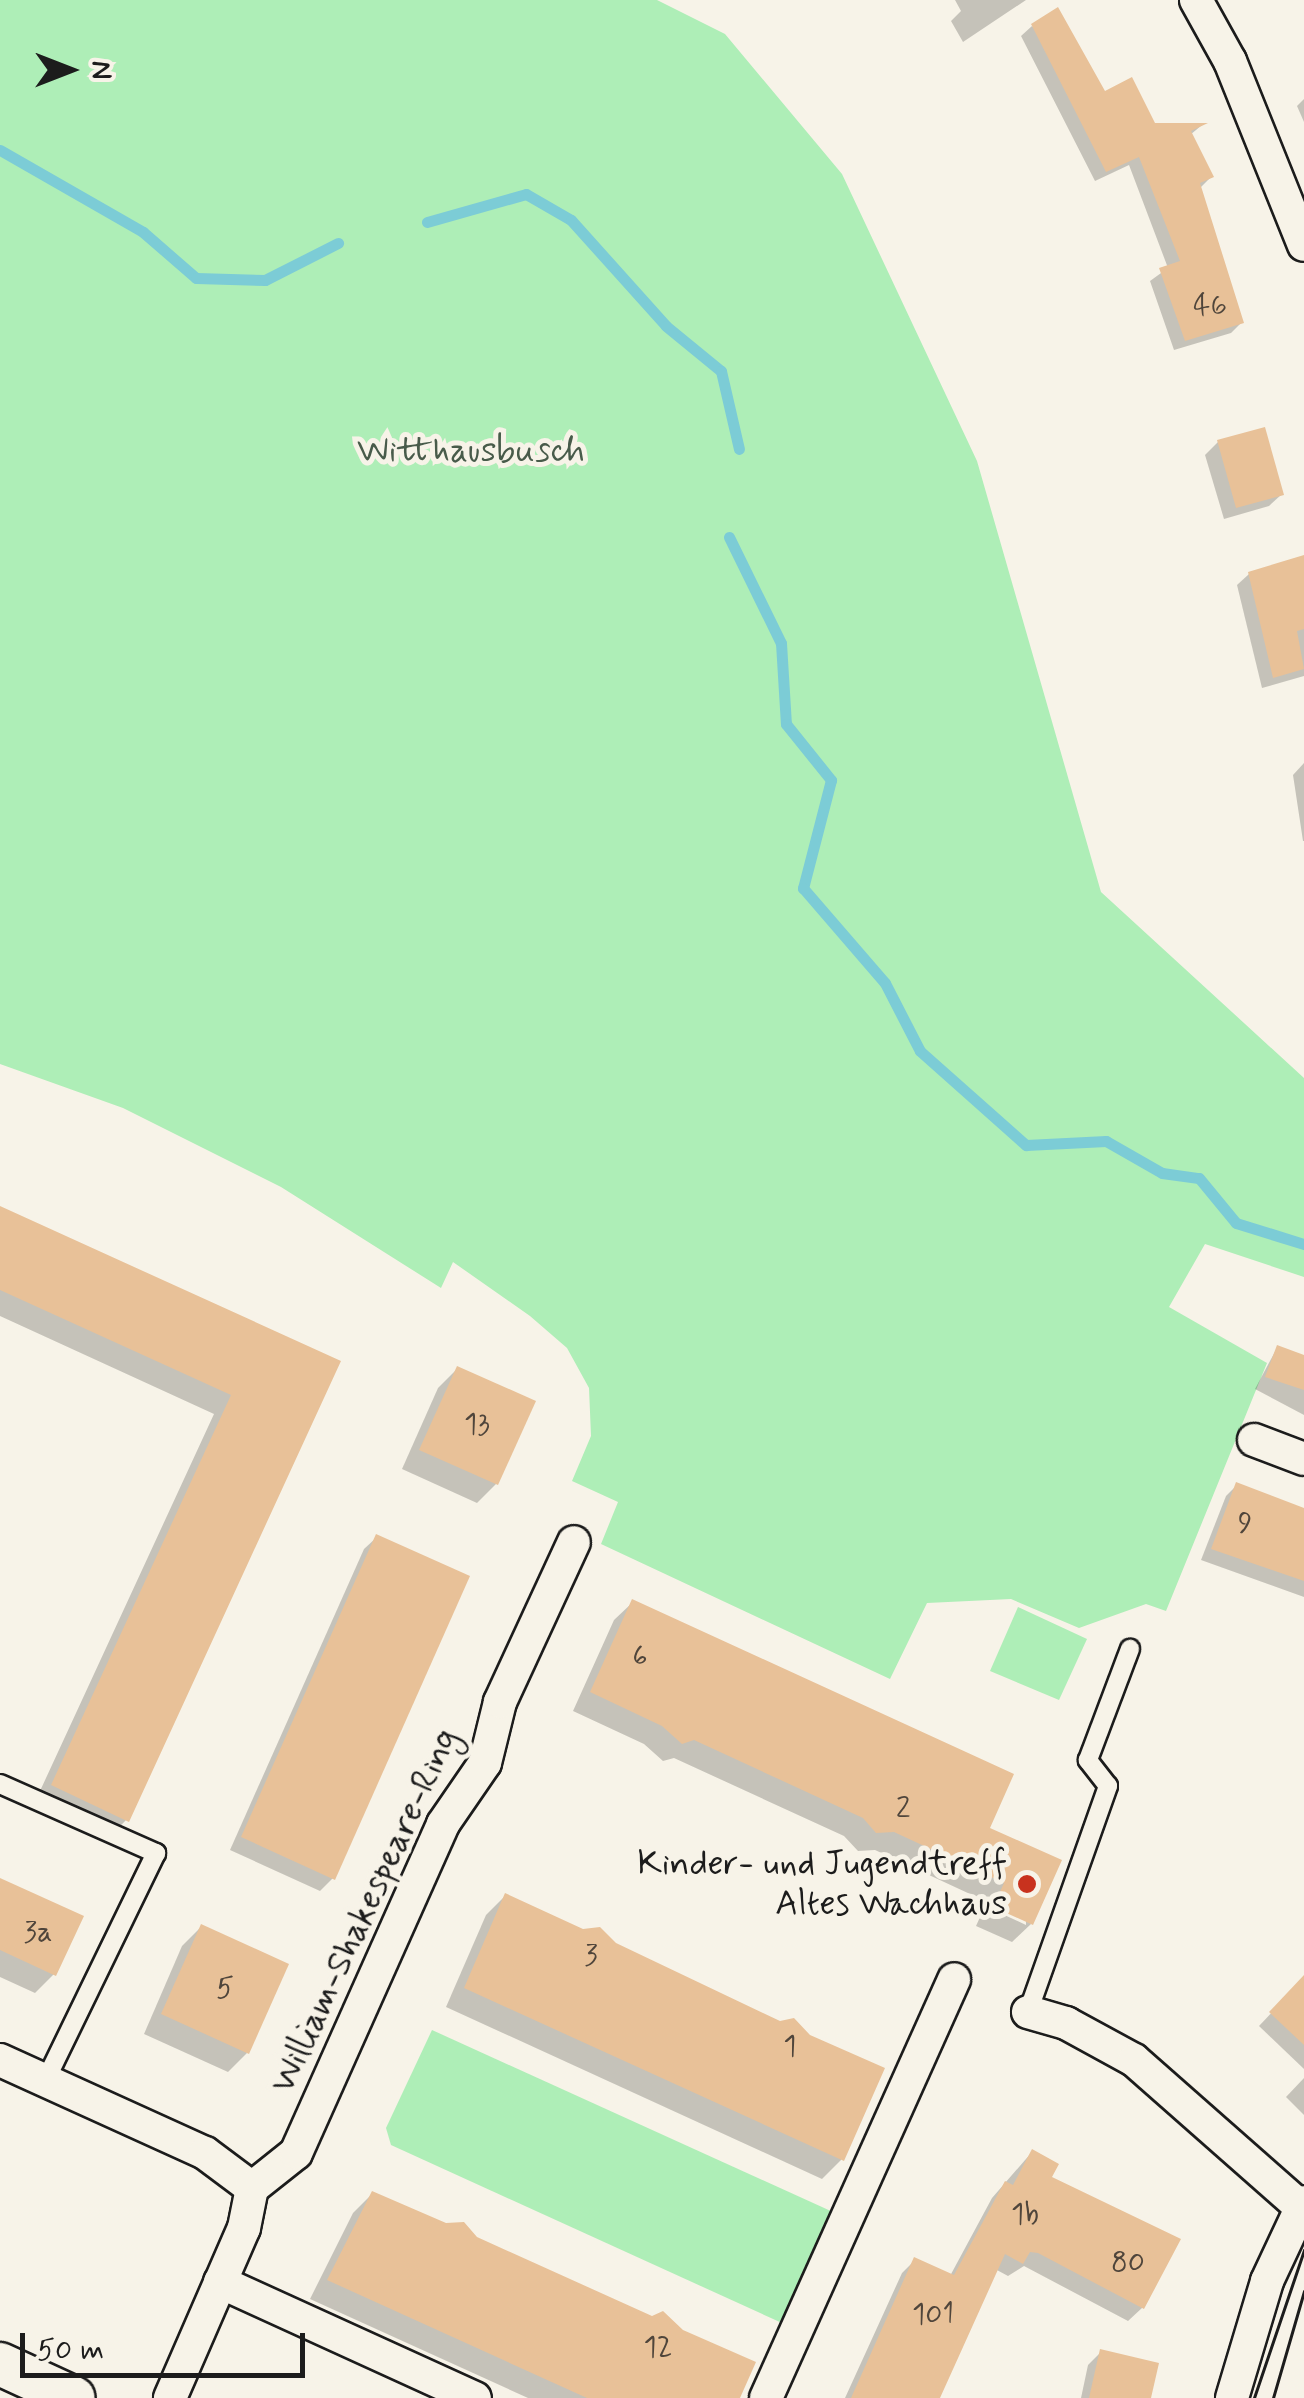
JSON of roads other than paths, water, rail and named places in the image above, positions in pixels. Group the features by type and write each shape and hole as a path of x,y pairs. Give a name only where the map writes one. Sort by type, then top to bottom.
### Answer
{"street":[{"path":"1196,0 1230,61 1304,246"},
{"path":"1254,1440 1304,1459"},
{"name":"William-Shakespeare-Ring","path":"252,2188 296,2153 443,1824 485,1762 500,1702 574,1542"},
{"path":"766,2398 954,1979"},
{"path":"1028,2012 1066,2023 1134,2060 1303,2206 1266,2281 1232,2398"},
{"path":"0,2060 205,2154 252,2188 244,2228 170,2398"},
{"path":"220,2282 475,2398"},
{"path":"0,2364 74,2398"}],"lane":[{"path":"1028,2012 1108,1786 1088,1760 1130,1648"},
{"path":"0,1784 156,1853 46,2080"}],"waterway":[{"path":"0,150 143,232 196,278 265,280 338,243"},
{"path":"427,222 526,194 571,220 666,326 721,371 739,449"},
{"path":"729,537 781,643 786,724 831,780 803,888 885,983 920,1051 1026,1145 1106,1141 1162,1173 1199,1178 1236,1223 1304,1244"}],"tram line":[{"path":"1254,2398 1304,2250"},
{"path":"1273,2398 1304,2291"}],"place":[{"name":"Kinder- und Jugendtreff Altes Wachhaus","path":"1027,1884"}],"park label":[{"name":"Witthausbusch","path":"471,451"}]}
